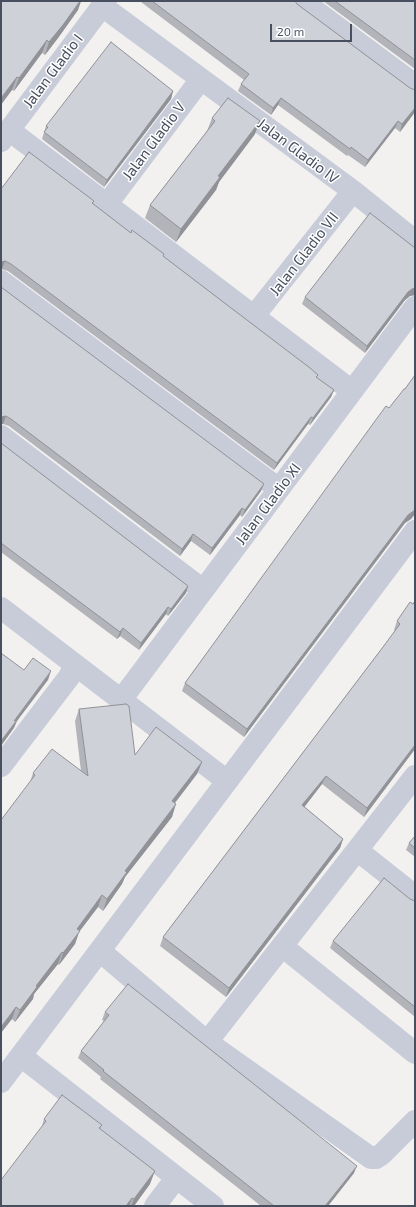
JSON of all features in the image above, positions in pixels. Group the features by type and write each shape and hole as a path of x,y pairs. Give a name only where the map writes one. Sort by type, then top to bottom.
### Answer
{"street":[{"path":"302,1 415,85"},
{"name":"Jalan Gladio IV","path":"104,3 201,79 353,191 415,241"},
{"name":"Jalan Gladio I","path":"5,136 104,3"},
{"name":"Jalan Gladio V","path":"107,204 201,79"},
{"path":"5,136 107,204 352,391"},
{"name":"Jalan Gladio VII","path":"254,316 353,191"},
{"path":"1,281 279,489"},
{"name":"Jalan Gladio XI","path":"121,700 415,307"},
{"path":"1,436 203,590"},
{"path":"1,1082 415,531"},
{"path":"1,608 227,781"},
{"path":"1,766 69,677 75,665"},
{"path":"206,1042 415,776"},
{"path":"357,850 415,896"},
{"path":"282,946 415,1053"},
{"path":"100,951 206,1042 371,1158 376,1158 382,1154 415,1122"},
{"path":"21,1056 213,1206"},
{"path":"155,1206 176,1178"}],"building":[{"path":"1,1 80,1 63,25 49,42 47,40 19,78 17,77 1,98"},
{"path":"152,1 295,1 410,88 415,90 415,108 402,124 398,121 368,160 351,147 350,149 281,98 273,108 241,84 249,74"},
{"path":"335,1 415,1 415,60"},
{"path":"111,42 173,91 107,180 44,132 48,127 46,126"},
{"path":"228,98 260,121 218,176 220,177 181,229 150,205 215,121 212,118"},
{"path":"29,152 94,201 92,203 131,233 132,230 164,254 163,256 310,368 318,375 316,377 334,390 313,418 311,417 277,463 11,264 5,261 1,262 1,189"},
{"path":"370,213 415,248 415,288 408,292 367,346 305,297"},
{"path":"1,287 264,484 245,510 242,508 212,548 193,534 182,549 11,419 6,416 1,417"},
{"path":"415,375 415,510 408,515 247,729 185,683 386,406 389,408"},
{"path":"1,443 188,586 171,609 168,607 141,643 123,628 120,632 1,543"},
{"path":"415,601 415,745 367,808 326,776 302,805 343,839 229,988 163,937 400,624 397,621 410,602 413,604"},
{"path":"1,653 24,670 33,658 51,671 1,741"},
{"path":"126,704 129,706 135,755 156,727 202,762 172,801 176,804 125,871 127,872 107,899 102,895 77,929 80,931 36,986 37,987 20,1010 16,1007 1,1027 1,820 35,775 33,773 52,749 88,776 79,709"},
{"path":"415,836 415,848 409,843"},
{"path":"384,878 410,899 415,901 415,1007 333,941"},
{"path":"128,984 357,1166 325,1206 274,1206 103,1071 104,1070 81,1051 109,1015 105,1012"},
{"path":"62,1095 102,1125 99,1128 155,1171 134,1199 132,1198 126,1206 1,1206 1,1180 46,1121 44,1119"}]}
